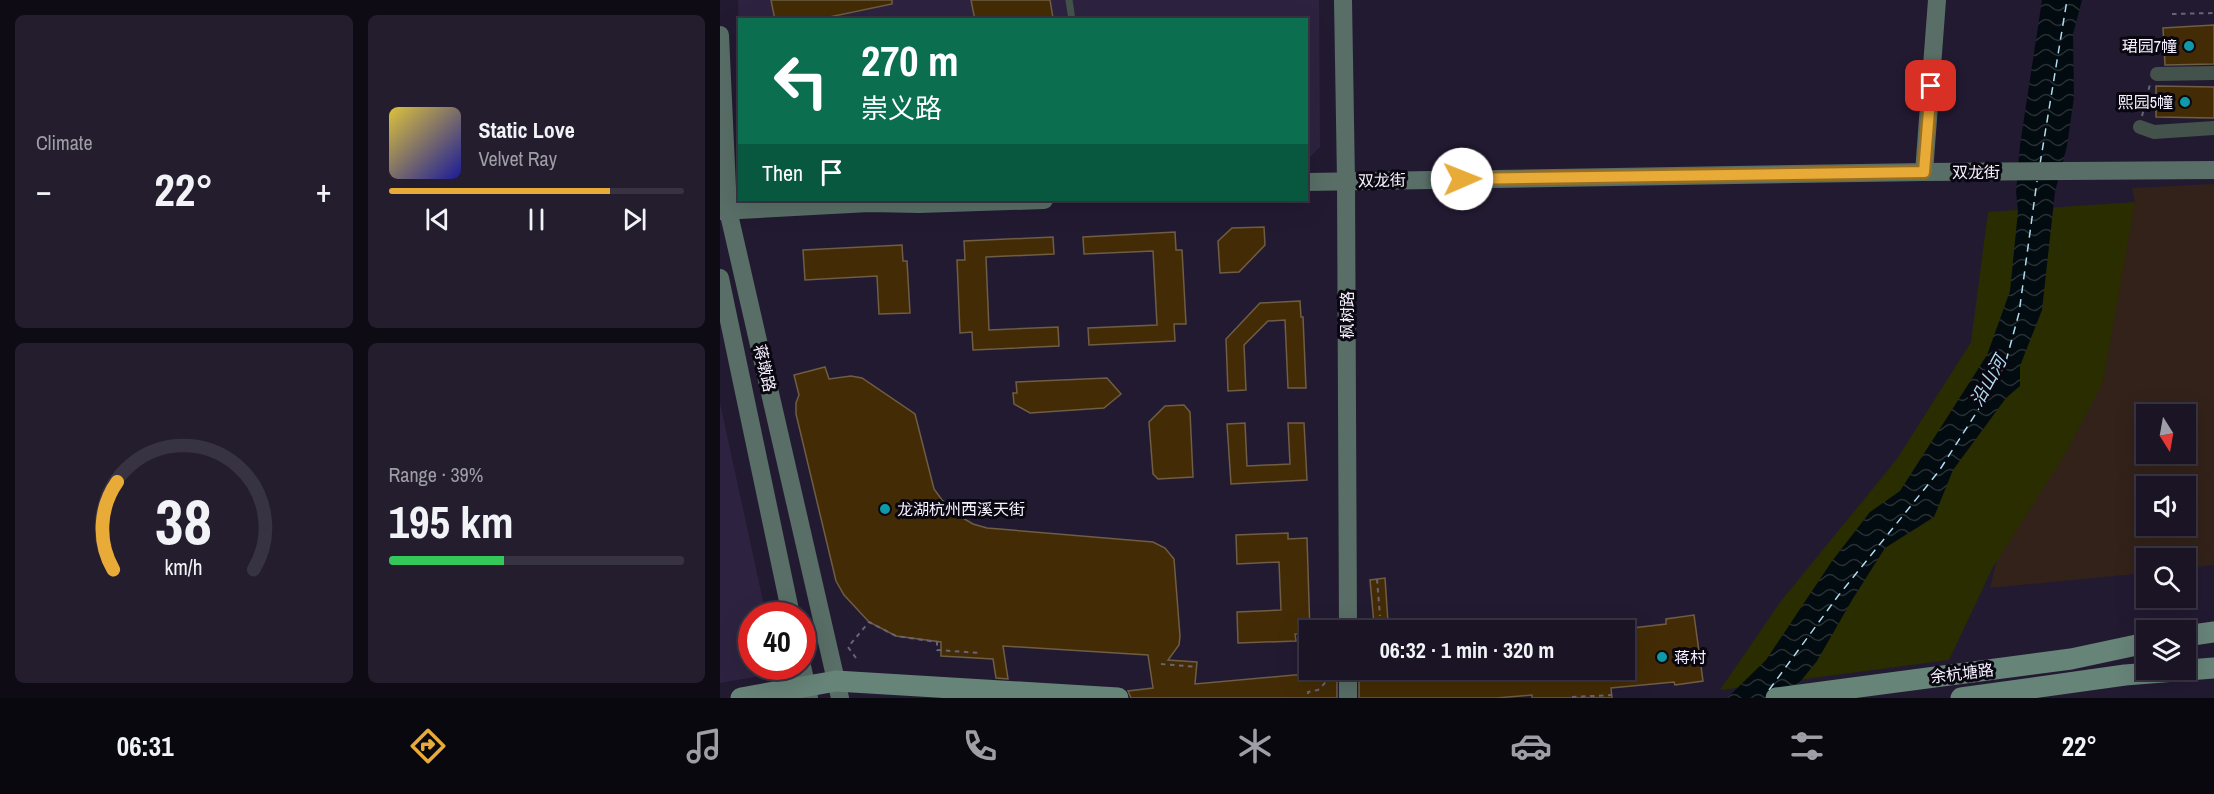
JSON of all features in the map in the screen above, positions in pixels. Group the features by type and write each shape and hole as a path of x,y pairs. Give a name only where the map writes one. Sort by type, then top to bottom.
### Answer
{"main road":[{"path":"2196,635 2214,632"},
{"name":"余杭塘路","path":"1776,698 2071,659 2136,645"},
{"name":"余杭塘路","path":"1961,698 2125,675 2214,668"},
{"path":"741,698 806,683 838,689 1118,698"}],"street":[{"name":"枫树路","path":"1343,0 1348,620"},
{"path":"1924,172 1937,0"},
{"name":"蒋墩路","path":"720,34 724,211 838,689"},
{"path":"2157,74 2214,73"},
{"path":"2140,127 2154,132 2214,129"},
{"name":"双龙街","path":"1308,183 1346,180 2214,170"},
{"path":"724,211 869,203 1013,201"},
{"name":"蒋墩路","path":"720,278 788,602"},
{"path":"1348,680 1348,698"}],"lane":[{"path":"1069,0 1072,18"}],"path":[{"path":"2172,14 2214,13"},
{"path":"2140,127 2148,86 2157,74"},
{"path":"1377,579 1380,616"},
{"path":"856,658 848,647 869,622 896,636 938,642 937,650 981,653"},
{"path":"1161,664 1197,667"},
{"path":"1308,694 1308,692 1318,690 1325,683 1329,683"},
{"path":"1572,697 1612,695"}],"shaded area":[{"path":"738,0 1319,0 1320,147 1308,159 1308,18 738,18"},
{"path":"2214,184 2214,565 2196,567 2196,548 2136,548 2136,574 1990,588 2001,542 2135,202 2132,188"},
{"path":"720,403 763,602 738,602 738,680 720,683"}],"green space":[{"path":"2135,202 2103,382 2067,451 1993,567 1949,660 1720,690 1781,601 1897,459 1971,342 1988,212"}],"water":[{"name":"沿山河","path":"2042,0 2082,0 2073,34 2074,97 2067,146 2055,192 2042,310 2020,366 2020,386 2006,398 1953,470 1934,517 1885,548 1817,661 1787,698 1727,698 1766,660 1832,561 1870,512 1900,491 1987,355 2010,291 2018,211 2016,192 2020,145"}],"building":[{"path":"771,0 892,0 892,4 825,18 775,18"},
{"path":"971,0 1050,0 1053,18 975,18"},
{"name":"珺园7幢","path":"2214,25 2214,64 2165,65 2163,28"},
{"name":"熙园5幢","path":"2156,86 2214,87 2214,118 2156,117"},
{"path":"1264,227 1265,245 1239,272 1220,273 1218,241 1232,228"},
{"path":"1175,232 1176,250 1182,250 1186,324 1174,324 1175,341 1089,345 1088,328 1157,325 1153,251 1084,254 1083,237"},
{"path":"1053,237 1054,254 986,257 989,330 1058,327 1059,346 973,350 972,332 960,333 957,260 965,260 964,241"},
{"path":"902,245 903,261 907,261 910,313 879,314 877,276 805,280 803,250"},
{"path":"1300,301 1301,317 1303,317 1306,388 1288,388 1285,320 1268,321 1244,345 1246,390 1228,391 1226,339 1260,303"},
{"name":"龙湖杭州西溪天街","path":"825,367 829,379 851,376 862,378 915,414 934,489 942,500 961,517 973,524 987,528 1153,542 1165,548 1174,559 1180,636 1179,645 1168,660 1197,662 1195,684 1299,674 1299,680 1337,680 1337,698 1131,698 1128,691 1153,688 1148,655 1003,646 1008,679 996,678 993,659 941,656 941,642 896,636 869,622 844,595 836,581 796,414 799,395 794,375"},
{"path":"1107,378 1121,394 1104,408 1030,413 1014,404 1013,393 1017,393 1016,382"},
{"path":"1184,405 1190,412 1193,477 1158,479 1153,474 1149,422 1165,406"},
{"path":"1245,423 1247,466 1290,464 1288,423 1304,423 1307,480 1231,484 1227,424"},
{"path":"1288,533 1288,539 1307,538 1310,620 1299,620 1299,634 1295,634 1296,641 1238,643 1237,612 1281,610 1279,562 1237,564 1236,535"},
{"path":"1385,578 1388,620 1374,620 1370,580"},
{"path":"1694,615 1703,681 1675,685 1674,682 1611,688 1612,698 1532,698 1532,695 1497,698 1359,698 1359,680 1635,680 1635,628 1666,624 1666,619"}],"ferry route":[{"path":"2040,164 2067,0"},
{"path":"1769,690 1838,596 1939,471 1996,382 2006,361 2019,313 2037,181"}],"place":[{"name":"珺园7幢","path":"2189,46"},
{"name":"熙园5幢","path":"2185,102"},
{"name":"龙湖杭州西溪天街","path":"885,509"},
{"name":"蒋村","path":"1662,657"}],"route":[{"path":"1462,179 1924,172 1931,86"}]}
